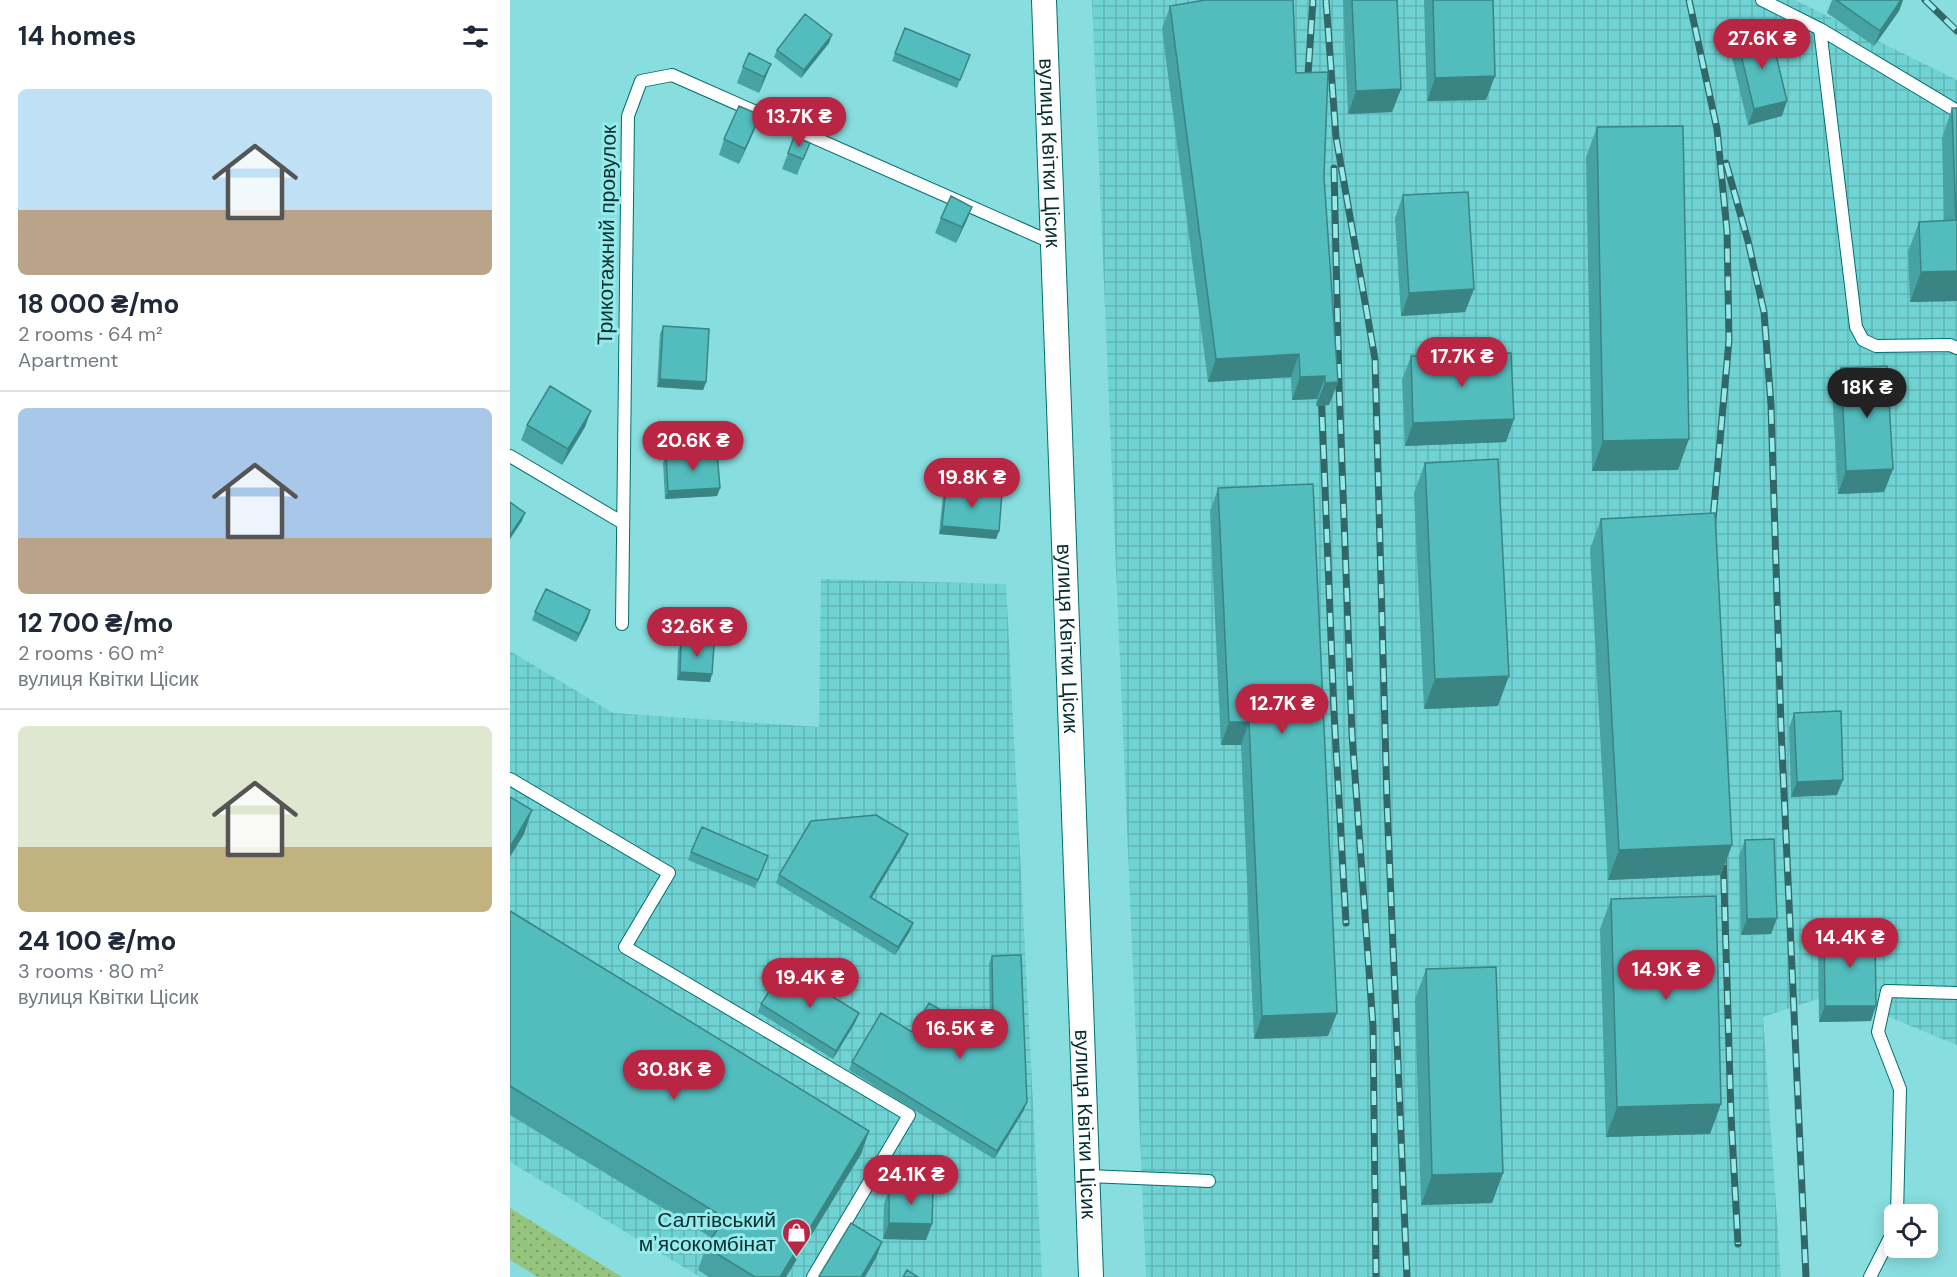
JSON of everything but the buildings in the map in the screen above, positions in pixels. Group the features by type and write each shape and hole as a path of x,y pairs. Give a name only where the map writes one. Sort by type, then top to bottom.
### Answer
{"street":[{"name":"вулиця Квітки Цісик","path":"1044,0 1092,1277"}],"lane":[{"path":"1762,0 1820,29 1957,111"},
{"path":"1820,29 1856,327 1863,340 1876,346 1950,345 1957,348"},
{"name":"Трикотажний провулок","path":"622,624 628,116 641,81 672,75 1053,243"},
{"path":"510,456 623,523"},
{"path":"510,779 669,873 625,947 909,1115 813,1277"},
{"path":"1897,1204 1900,1089 1878,1032 1887,991 1957,993"},
{"path":"1088,1176 1209,1181"},
{"path":"1870,1277 1884,1250"}],"shaded area":[{"path":"1092,0 1795,0 1957,80 1957,1045 1833,994 1763,1017 1781,1277 1146,1277"},
{"path":"821,579 1006,584 1042,1277 700,1277 510,1162 510,651 613,713 819,727"}],"green space":[{"path":"510,1208 622,1277 538,1277 510,1260"}],"railway":[{"path":"1307,90 1313,0"},
{"path":"1326,0 1336,137 1375,359 1387,803 1407,1277"},
{"path":"1689,0 1717,129 1727,231 1729,340 1712,530"},
{"path":"1925,0 1957,31"},
{"path":"1726,163 1748,241 1764,312 1771,405 1781,726 1806,1277"},
{"path":"1334,168 1339,384 1352,734 1373,1026 1376,1277"},
{"path":"1321,389 1334,712 1346,923"},
{"path":"1723,851 1731,1115 1738,1244"}],"place":[{"name":"Салтівський мʼясокомбінат","path":"797,1258"}]}
